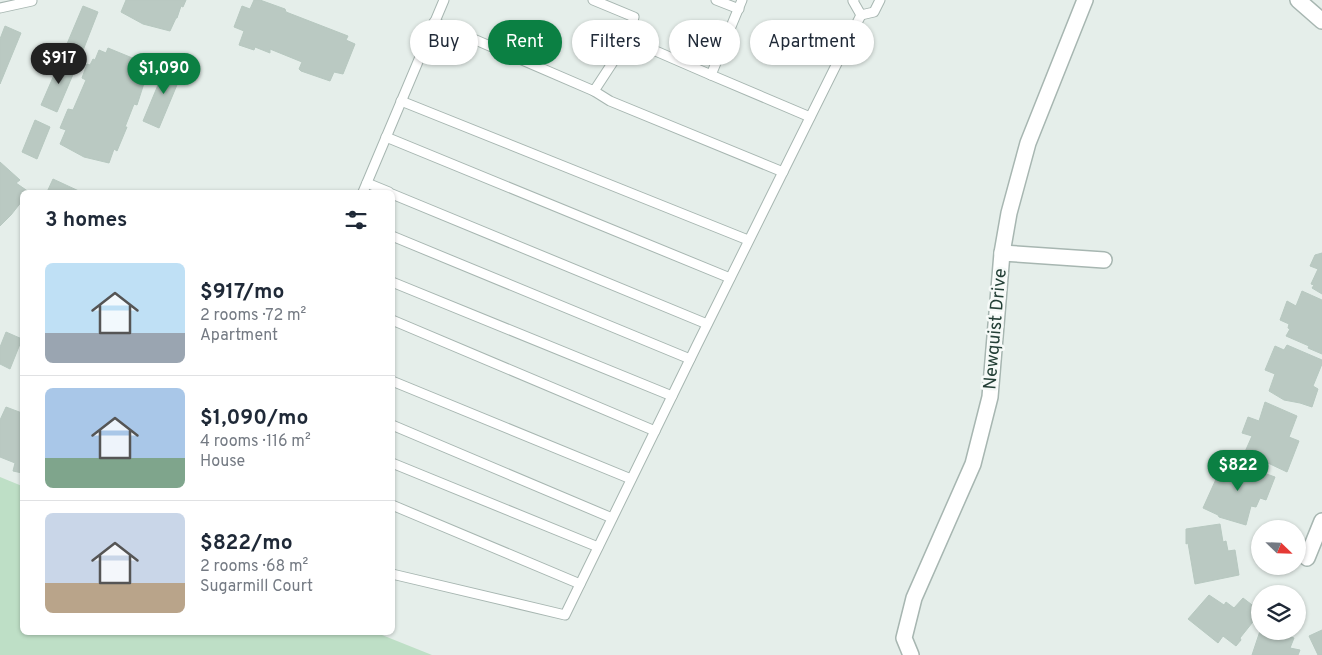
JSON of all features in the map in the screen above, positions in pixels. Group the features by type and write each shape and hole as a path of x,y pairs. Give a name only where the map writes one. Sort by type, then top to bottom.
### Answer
{"street":[{"name":"Newquist Drive","path":"911,655 904,638 914,598 973,464 990,397 1002,253 1009,213 1028,143 1085,0"},
{"path":"1298,0 1322,21"},
{"path":"1002,253 1104,260"},
{"path":"1307,558 1322,521"}],"lane":[{"path":"435,20 444,0"},
{"path":"593,0 634,17 633,20"},
{"path":"716,0 738,9"},
{"path":"711,75 742,0"},
{"path":"854,0 861,15"},
{"path":"861,15 874,12 880,0"},
{"path":"0,8 32,1"},
{"path":"395,575 565,615 748,240 861,15"},
{"path":"478,41 594,91 610,101 783,172"},
{"path":"659,52 810,117"},
{"path":"365,188 416,65"},
{"path":"594,91 611,65"},
{"path":"401,101 748,240"},
{"path":"386,137 730,278"},
{"path":"395,195 707,324"},
{"path":"395,237 690,359"},
{"path":"395,283 672,396"},
{"path":"395,321 655,431"},
{"path":"395,382 631,480"},
{"path":"395,426 612,518"},
{"path":"395,464 598,547"},
{"path":"395,506 580,584"}],"green space":[{"path":"0,477 20,485 20,635 382,635 432,655 0,655"}],"building":[{"path":"126,0 186,0 183,7 181,6 170,31 143,24 121,12"},
{"path":"254,0 260,0 285,9 286,12 348,36 346,40 355,44 343,74 334,72 330,81 301,71 299,69 302,62 270,49 270,53 255,47 254,50 239,45 244,31 234,27 242,6 250,9"},
{"path":"83,6 98,12 80,58 64,51"},
{"path":"5,26 21,33 0,84 0,39"},
{"path":"108,48 147,64 144,75 146,77 137,105 134,104 117,151 114,149 109,163 84,157 60,144 66,130 60,128 68,109 73,110 86,80 82,78 87,64 90,65 93,59 95,60 99,50 106,53"},
{"path":"61,59 77,65 57,112 41,105"},
{"path":"168,61 184,68 159,128 143,121"},
{"path":"35,120 50,127 37,159 22,152"},
{"path":"0,162 20,180 16,183 26,190 20,190 20,204 0,226"},
{"path":"53,179 77,190 48,190"},
{"path":"1322,253 1322,294 1312,288 1314,285 1311,284 1318,269 1310,266 1315,255"},
{"path":"1302,291 1322,300 1322,354 1286,336 1290,329 1288,328 1289,324 1280,320 1287,301 1296,306"},
{"path":"6,332 20,338 20,344 10,369 0,364 0,347"},
{"path":"1287,345 1322,360 1313,386 1318,389 1312,407 1284,400 1269,391 1275,374 1265,370 1275,346 1284,350"},
{"path":"1265,402 1297,416 1289,437 1299,441 1287,472 1244,454 1252,436 1242,433 1248,417 1259,421"},
{"path":"6,407 20,412 20,473 13,471 15,463 0,457 0,420"},
{"path":"1225,461 1249,471 1250,468 1275,477 1266,500 1260,498 1256,507 1251,506 1246,525 1219,517 1203,508"},
{"path":"1220,524 1223,542 1226,541 1228,551 1235,550 1239,575 1195,584 1188,543 1186,544 1186,529"},
{"path":"1209,595 1224,605 1226,602 1234,608 1243,598 1251,604 1251,624 1236,646 1223,636 1218,643 1188,619"},
{"path":"1322,630 1322,655 1318,655 1309,636"},
{"path":"1257,640 1293,640 1290,648 1300,650 1298,655 1252,655"}]}
